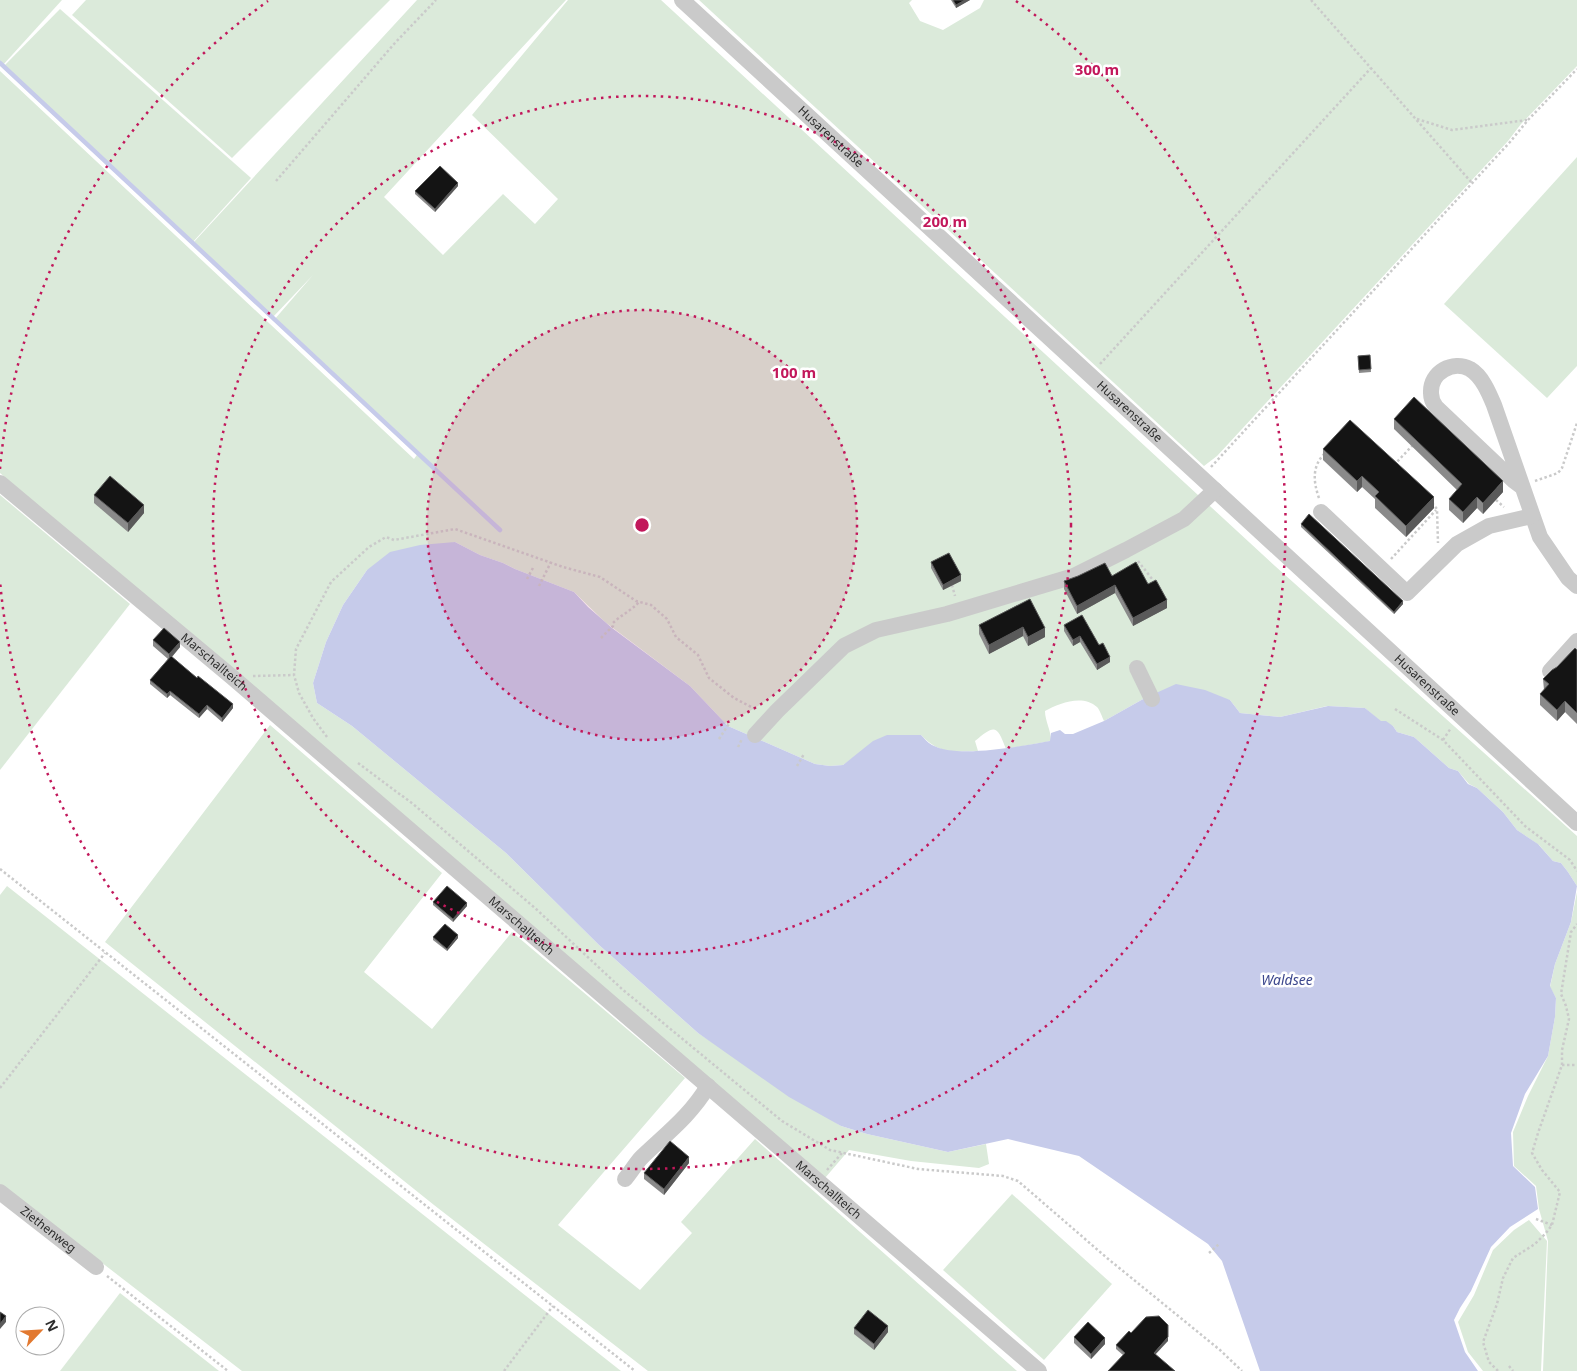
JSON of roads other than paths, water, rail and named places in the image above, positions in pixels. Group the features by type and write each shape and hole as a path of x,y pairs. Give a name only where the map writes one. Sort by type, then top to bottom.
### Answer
{"street":[{"name":"Husarenstraße","path":"682,0 1577,823"},
{"path":"1521,486 1512,480 1436,407 1432,400 1431,385 1438,374 1445,368 1462,366 1470,369 1488,391 1540,537 1568,578 1577,586"},
{"name":"Marschallteich","path":"0,483 232,677 1038,1371"},
{"path":"755,736 777,711 844,646 876,630 946,614 1074,576 1184,519 1215,490"},
{"path":"1321,512 1407,593 1457,544 1489,526 1532,516"},
{"path":"1550,671 1577,641"},
{"path":"1137,668 1152,699"},
{"path":"626,1179 640,1158 685,1117 699,1101 708,1086"},
{"name":"Ziethenweg","path":"0,1192 96,1267"}],"water":[{"name":"Waldsee","path":"455,542 480,555 574,592 612,628 690,686 728,726 815,764 843,765 873,741 887,735 921,735 932,745 957,751 990,750 1050,741 1051,733 1060,730 1065,734 1073,734 1104,721 1145,698 1176,684 1205,690 1230,700 1240,713 1280,717 1328,706 1365,708 1381,721 1386,721 1393,726 1397,732 1414,737 1449,768 1458,771 1468,784 1477,788 1503,812 1517,830 1538,844 1553,861 1561,863 1577,886 1571,922 1555,964 1550,986 1556,998 1555,1017 1548,1056 1525,1094 1511,1133 1513,1166 1535,1187 1538,1209 1510,1227 1491,1247 1471,1291 1454,1320 1465,1352 1478,1371 1260,1371 1222,1261 1208,1244 1079,1156 1008,1139 948,1152 867,1134 841,1126 789,1097 698,1033 599,945 506,853 352,726 317,703 313,683 326,642 343,605 367,570 390,552 420,545"}],"waterway":[{"path":"0,63 500,530"}]}
